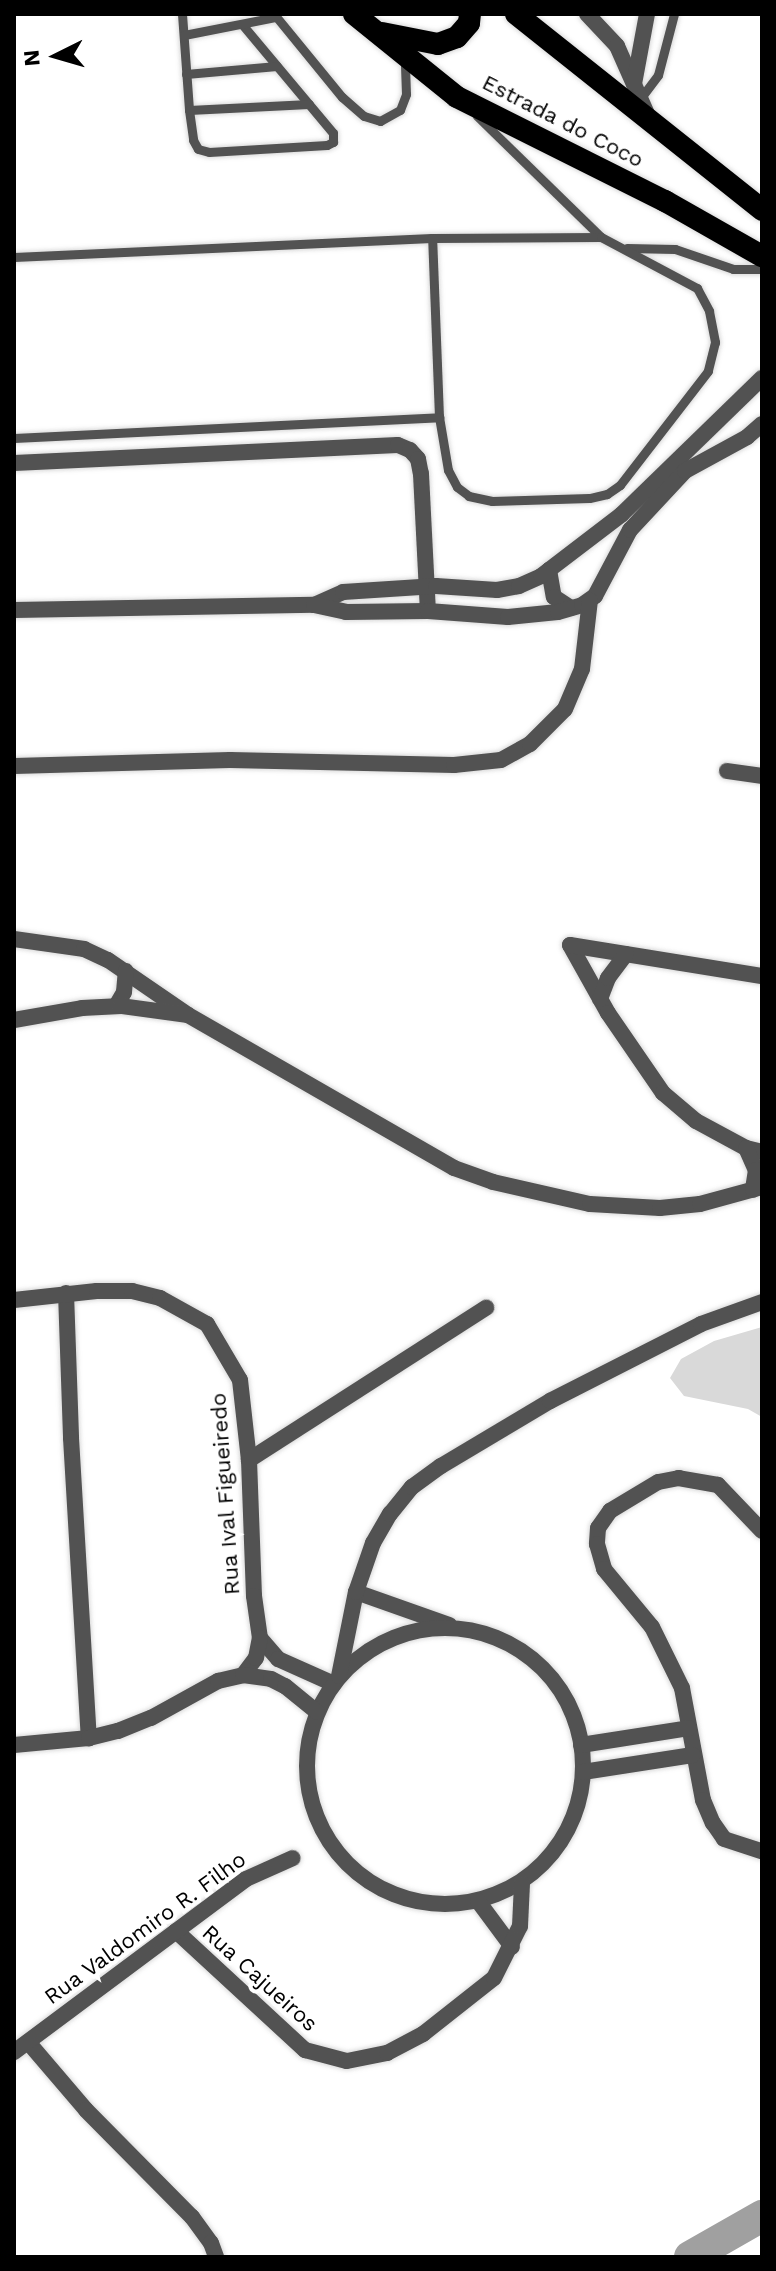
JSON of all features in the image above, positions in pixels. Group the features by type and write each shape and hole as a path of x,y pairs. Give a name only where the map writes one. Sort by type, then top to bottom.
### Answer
{"highway":[{"name":"Estrada do Coco","path":"354,14 457,97 571,157 665,201 762,256"},
{"path":"373,30 406,40 438,44 457,37 469,23 470,14"},
{"name":"Estrada do Coco","path":"516,14 762,210"}],"street":[{"path":"587,14 617,46 652,125"},
{"path":"637,92 647,14"},
{"path":"314,605 343,592 428,587 497,590 519,586 549,570 596,535 760,384"},
{"path":"14,610 314,605 333,611 536,616 571,608 590,600 601,586 615,553 630,530 685,471 747,437 762,424"},
{"path":"14,463 398,445 410,450 418,459 421,474 428,611"},
{"path":"596,535 609,539 615,553"},
{"path":"549,570 554,597 571,608"},
{"path":"14,766 230,760 454,765 501,760 530,744 565,709 582,669 590,600"},
{"path":"727,771 762,776"},
{"path":"14,939 84,949 126,971 188,1015 454,1168 553,1198 629,1207 700,1204 758,1188 754,1150 696,1121 663,1093 600,999 570,945 762,976"},
{"path":"600,999 608,978 626,954"},
{"path":"116,1006 124,992 126,971"},
{"path":"14,1020 82,1008 116,1006 188,1015"},
{"name":"Rua Ival Figueiredo","path":"14,1300 66,1293 132,1291 160,1298 207,1324 240,1380 249,1460 254,1596 260,1638"},
{"path":"66,1293 89,1738"},
{"path":"337,1680 356,1592 373,1543 390,1514 412,1487 441,1466 550,1401 665,1341 762,1302"},
{"path":"249,1460 280,1438 310,1424 405,1357 486,1308"},
{"path":"246,1433 280,1438"},
{"path":"762,1531 718,1485 679,1478 642,1490 610,1511 598,1528 598,1555 604,1569 633,1600 667,1653 682,1688 703,1800 713,1823 724,1839 762,1851"},
{"path":"356,1592 454,1627 491,1635 524,1652 551,1678 571,1710 581,1745 583,1772 572,1820 549,1857 522,1884 478,1901 435,1905 392,1895 355,1872 345,1861 327,1839 310,1799 306,1755 317,1712 337,1680 372,1647 411,1631 454,1627"},
{"path":"243,1675 256,1658 260,1638"},
{"path":"260,1638 278,1659 337,1680"},
{"path":"14,1745 89,1738 151,1718 218,1681 243,1675 271,1679 285,1686 317,1712"},
{"path":"581,1745 689,1728"},
{"path":"583,1772 693,1755"},
{"name":"Rua Valdomiro R. Filho","path":"14,2052 246,1879 293,1858"},
{"name":"Rua Cajueiros","path":"176,1931 305,2050 347,2061 387,2053 423,2034 494,1978 512,1947 521,1917 522,1884"},
{"path":"478,1901 512,1947"},
{"path":"28,2042 86,2110 192,2217 211,2243 216,2257"}],"lane":[{"path":"182,14 189,110 193,140 198,149 209,152 327,145 333,142 333,133 242,24"},
{"path":"637,92 658,75 670,40 674,14"},
{"path":"184,35 275,16 342,97 364,116 380,121 400,110 406,94 405,58"},
{"path":"186,74 277,66"},
{"path":"432,238 439,417 448,470 457,487 469,496 492,501 589,498 607,494 620,485 708,371 715,342 709,311 697,288 601,237 457,97"},
{"path":"189,110 309,104"},
{"path":"14,257 432,238 601,237"},
{"path":"624,248 675,249 733,269 762,269"},
{"path":"14,438 439,417"}],"shaded area":[{"path":"762,1327 762,1417 748,1409 684,1396 670,1378 681,1359 714,1341"}],"waterway":[{"path":"690,2257 762,2216"}]}
